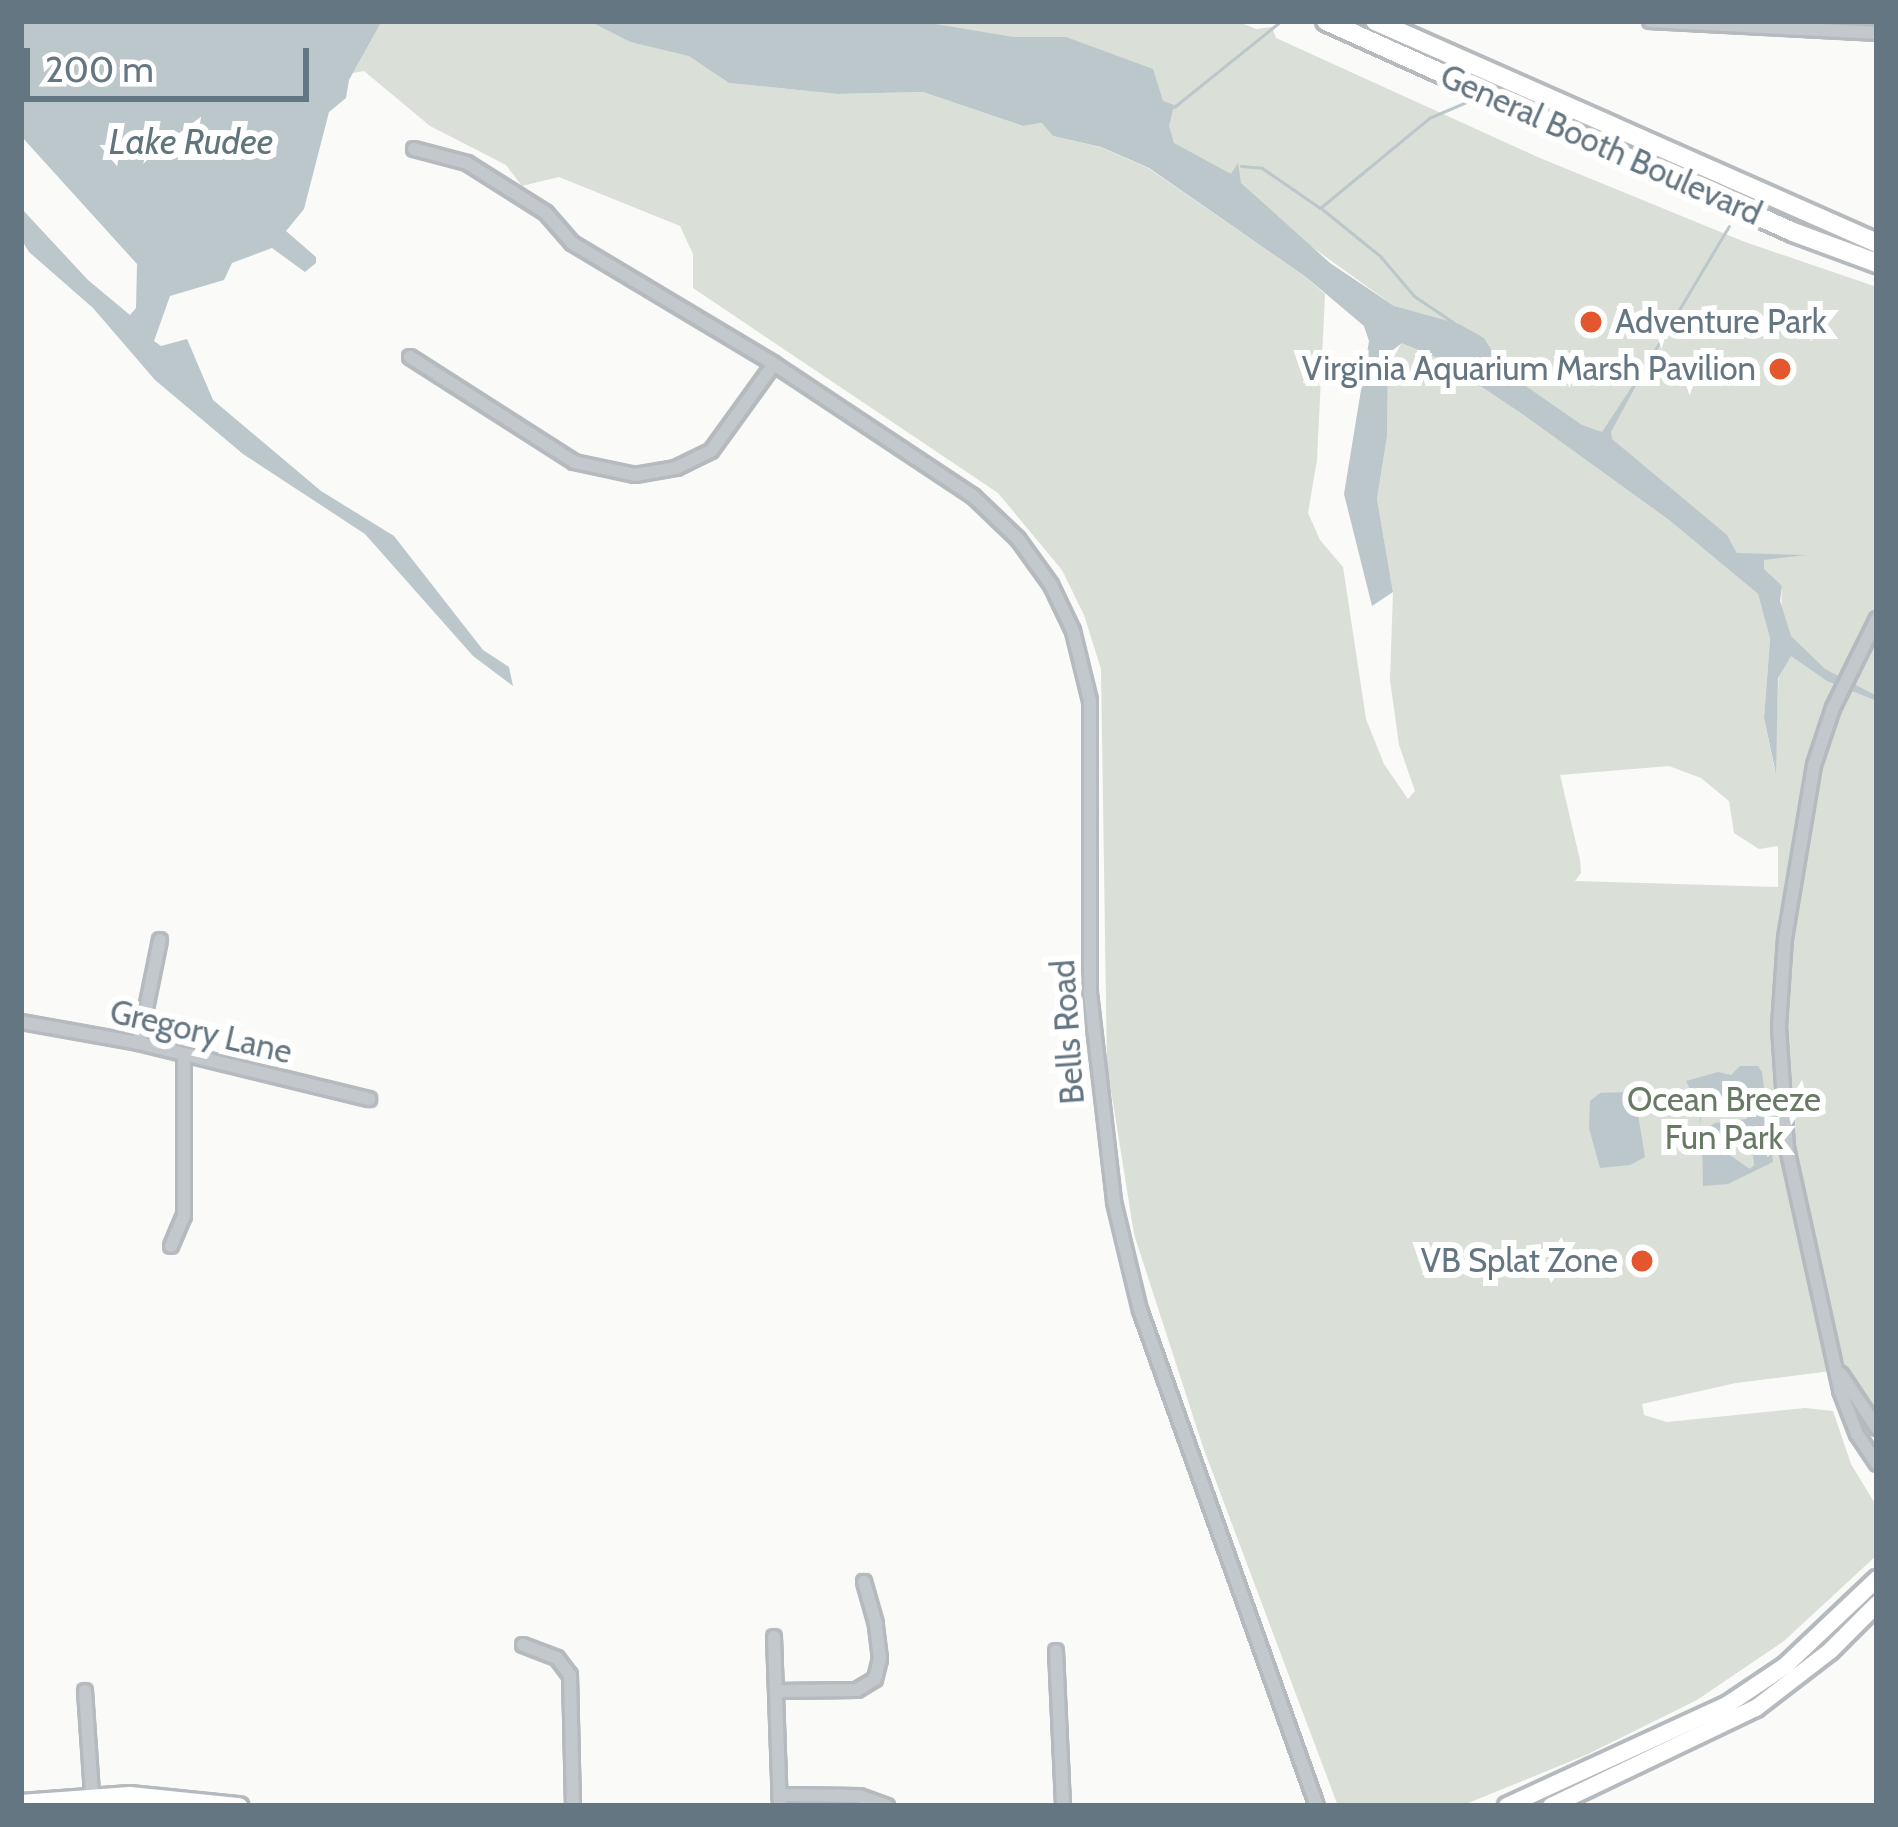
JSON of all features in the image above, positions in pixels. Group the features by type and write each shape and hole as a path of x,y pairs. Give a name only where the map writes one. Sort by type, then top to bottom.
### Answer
{"highway":[{"name":"General Booth Boulevard","path":"1326,21 1793,232 1877,263"},
{"name":"General Booth Boulevard","path":"1375,21 1877,243"}],"main road":[{"path":"1507,1806 1727,1705 1785,1666 1877,1579"},
{"path":"1551,1806 1695,1742 1756,1708 1830,1651 1877,1604"},
{"path":"21,1803 92,1795 239,1806"}],"street":[{"path":"1650,21 1821,25 1877,33"},
{"name":"Bells Road","path":"413,149 466,163 546,213 572,243 774,364 989,509 1034,559 1073,632 1090,701 1090,993 1114,1202 1140,1310 1317,1806"},
{"path":"410,357 574,462 635,475 676,468 711,451 774,364"},
{"path":"1877,619 1833,708 1814,765 1780,981 1779,1055 1787,1148 1844,1409 1877,1464"},
{"path":"139,1043 160,940"},
{"name":"Gregory Lane","path":"21,1022 139,1043 369,1099"},
{"path":"172,1246 184,1216 184,1054"},
{"path":"1839,1371 1877,1427"},
{"path":"776,1690 856,1690 874,1679 880,1659 864,1582"},
{"path":"774,1637 780,1800 860,1796 887,1806"},
{"path":"523,1646 557,1658 570,1675 573,1806"},
{"path":"1056,1652 1063,1806"},
{"path":"85,1690 92,1795"}],"green space":[{"name":"Ocean Breeze Fun Park","path":"382,21 589,21 630,42 689,55 729,83 837,94 923,92 1023,126 1043,123 1053,136 1100,147 1148,168 1325,294 1317,460 1308,513 1320,540 1343,567 1366,719 1384,764 1408,799 1415,791 1399,745 1390,680 1393,592 1377,499 1387,437 1388,368 1402,342 1440,359 1525,416 1669,520 1758,594 1770,639 1764,718 1775,771 1782,586 1737,553 1730,540 1437,321 1394,306 1312,247 1038,88 645,21 1237,21 1256,29 1272,27 1276,38 1540,158 1745,242 1877,287 1877,1428 1831,1371 1736,1383 1642,1404 1644,1415 1667,1422 1805,1408 1833,1411 1851,1464 1877,1507 1877,1555 1784,1641 1697,1700 1586,1755 1461,1806 1338,1806 1203,1447 1134,1234 1107,1065 1101,669 1084,615 1062,570 998,493 693,288 693,254 680,226 559,177 522,186 506,165 430,126 364,71 353,73","holes":["1669,766 1701,778 1729,801 1734,833 1759,849 1778,846 1778,887 1575,881 1581,873 1580,860 1560,775"]}],"water":[{"name":"Lake Rudee","path":"21,21 382,21 349,80 346,98 329,112 304,209 286,231 316,257 316,263 305,272 272,248 232,263 224,280 170,296 154,341 161,346 187,339 213,400 321,491 394,536 483,650 509,667 513,686 473,656 365,534 243,454 155,380 93,308 29,252 21,239 21,208 88,280 130,315 136,308 137,264 21,136"},
{"path":"589,21 917,21 1013,37 1066,37 1153,69 1163,101 1174,105 1169,126 1174,143 1231,174 1238,163 1241,183 1330,263 1394,306 1459,324 1484,338 1504,371 1582,425 1602,432 1652,356 1611,432 1612,439 1727,535 1737,553 1806,555 1764,560 1764,569 1782,586 1780,601 1791,636 1825,669 1877,696 1877,701 1827,681 1791,656 1778,678 1776,774 1764,718 1770,639 1758,594 1669,520 1525,416 1440,359 1402,343 1393,350 1388,368 1387,437 1377,499 1393,592 1372,606 1344,494 1369,341 1364,326 1306,277 1149,168 1101,147 1053,136 1042,123 1023,126 923,92 837,94 729,83 689,56 630,42"},
{"path":"1740,1066 1758,1066 1762,1072 1773,1162 1728,1184 1703,1186 1702,1136 1750,1169 1754,1165 1751,1130 1703,1131 1715,1123 1747,1119 1748,1101 1743,1092 1715,1114 1703,1111 1699,1126 1701,1113 1686,1081 1718,1072 1731,1075"},
{"path":"1626,1092 1636,1102 1645,1157 1630,1165 1600,1168 1589,1128 1590,1101 1600,1093"}],"waterway":[{"path":"1174,107 1281,21"},
{"path":"1241,166 1262,168 1320,208 1429,118 1471,100"},
{"path":"1322,209 1380,256 1414,296 1454,323"},
{"path":"1652,355 1729,226"}],"place":[{"name":"Adventure Park","path":"1591,322"},
{"name":"Virginia Aquarium Marsh Pavilion","path":"1780,369"},
{"name":"VB Splat Zone","path":"1642,1261"}]}
